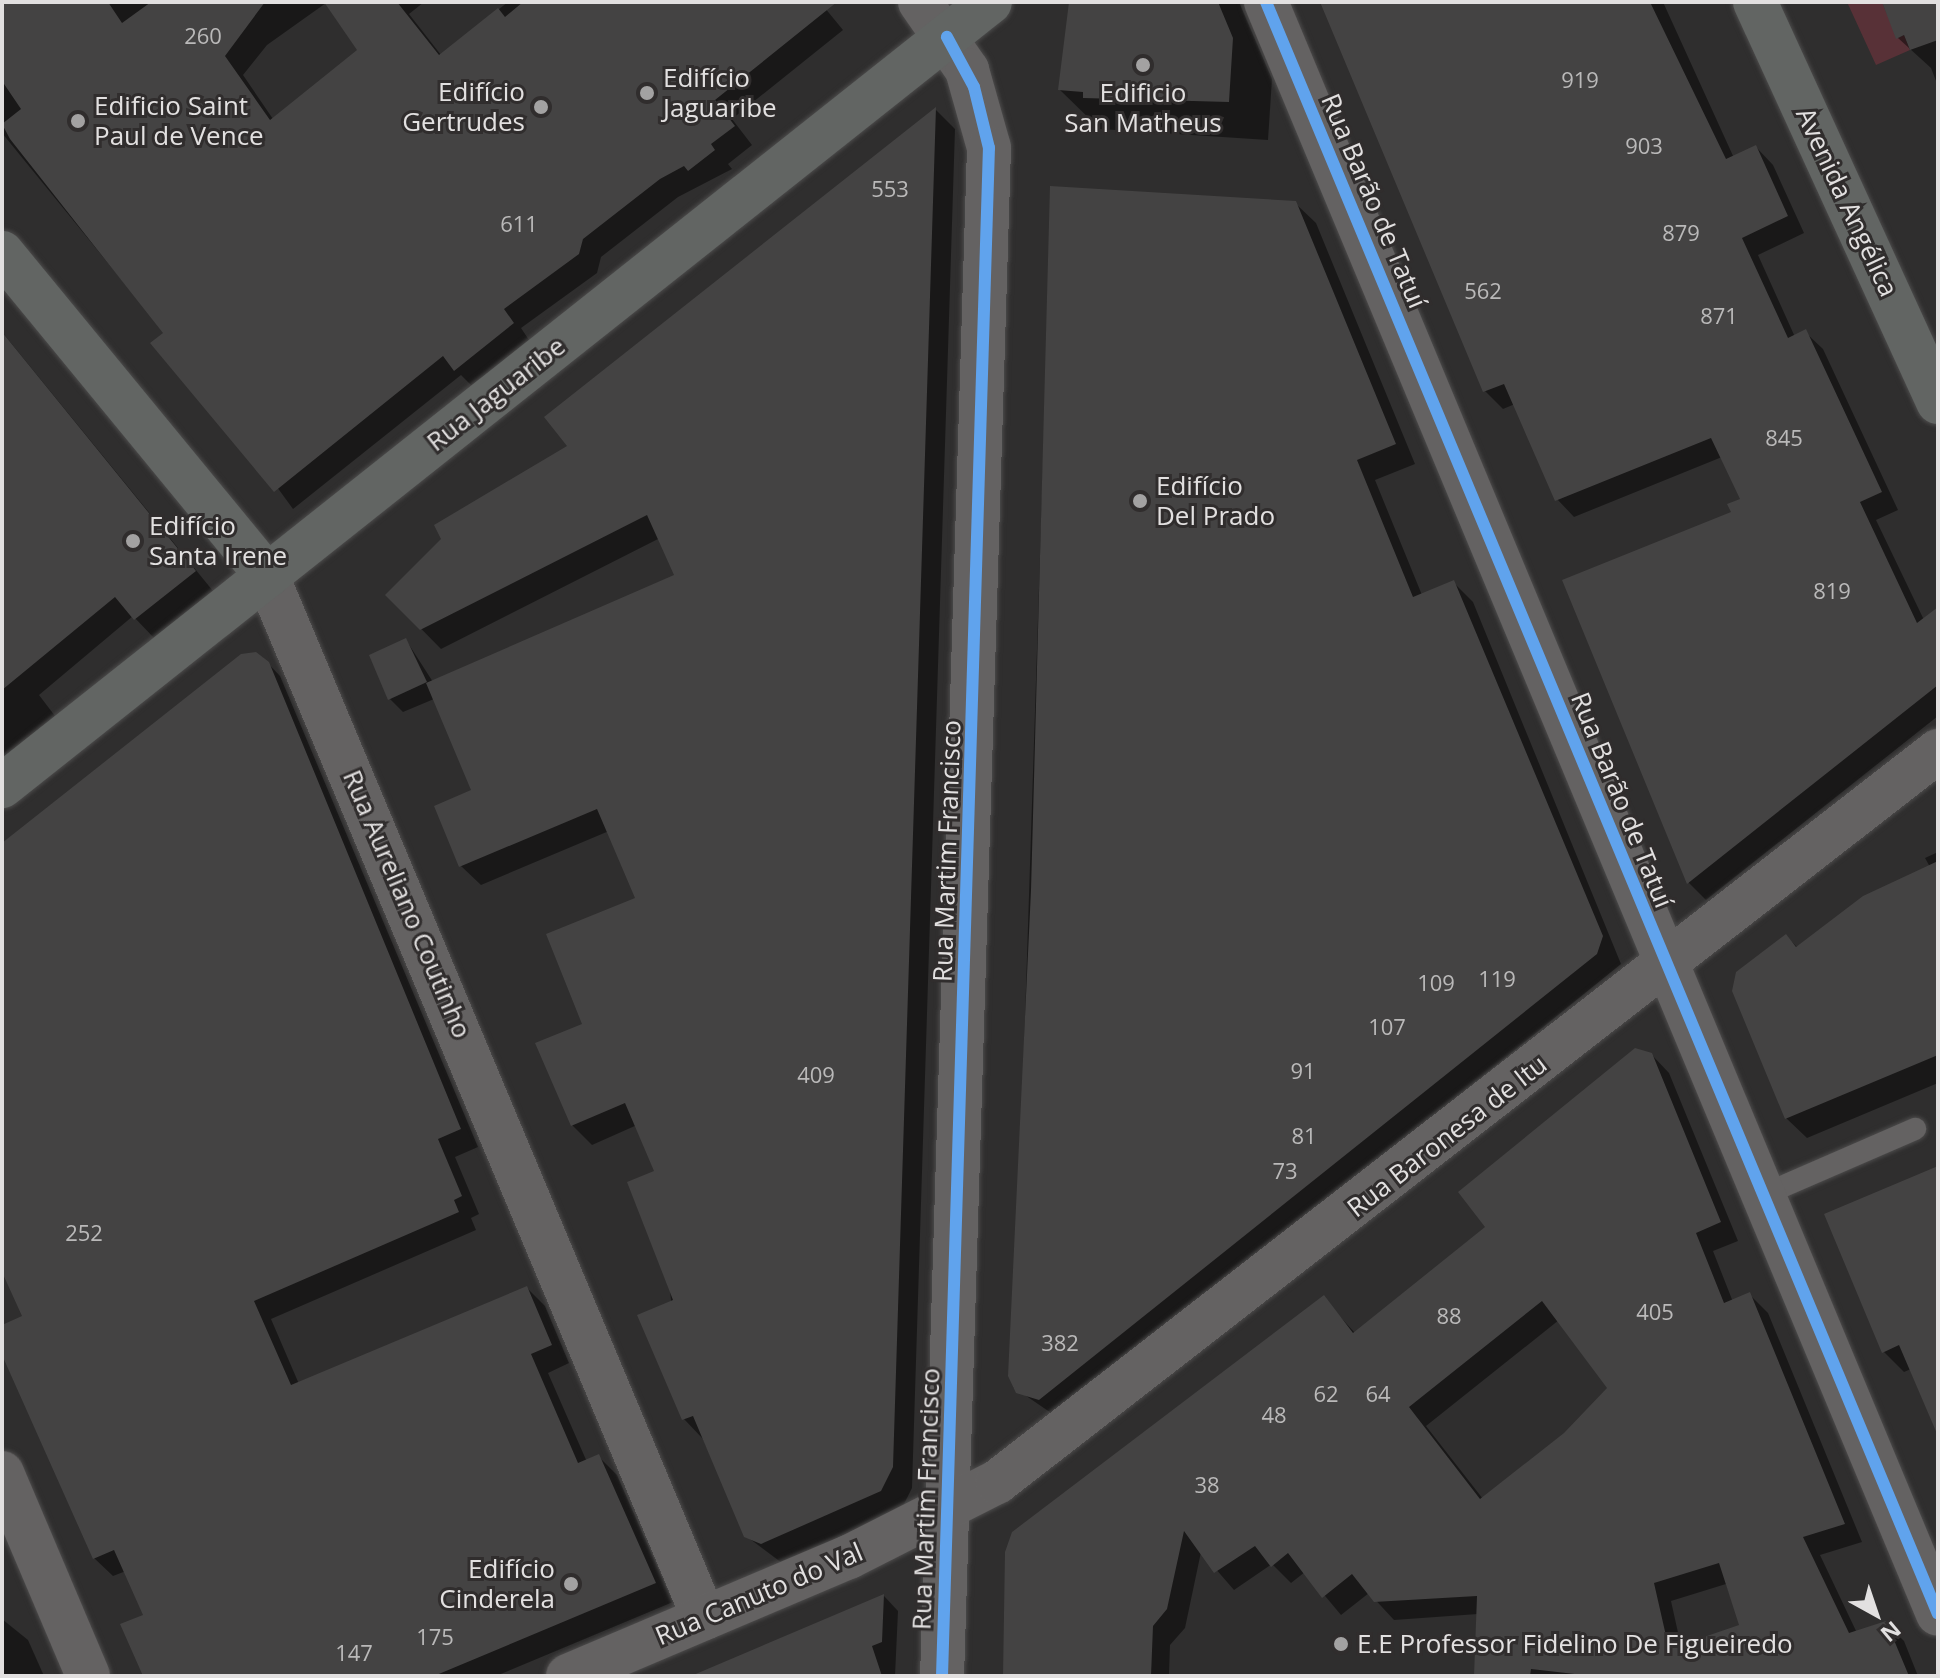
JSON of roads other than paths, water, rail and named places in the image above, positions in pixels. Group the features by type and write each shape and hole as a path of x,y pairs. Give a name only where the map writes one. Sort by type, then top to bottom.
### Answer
{"street":[{"name":"Rua Martim Francisco","path":"920,2 947,37 974,87 989,148 942,1676"},
{"name":"Rua Jaguaribe","path":"2,786 990,2"},
{"name":"Rua Barão de Tatuí","path":"1266,2 1938,1614"},
{"name":"Avenida Angélica","path":"1755,2 1938,402"},
{"name":"Rua Aureliano Coutinho","path":"2,253 267,576 704,1618"},
{"name":"Rua Baronesa de Itu","path":"948,1509 997,1482 1169,1353 1938,751"},
{"path":"2,1473 88,1676"},
{"name":"Rua Canuto do Val","path":"568,1676 948,1509"}],"lane":[{"path":"1763,1195 1915,1129"}],"place":[{"name":"Edificio San Matheus","path":"1143,65"},
{"name":"Edifício Jaguaribe","path":"647,93"},
{"name":"Edifício Gertrudes","path":"541,107"},
{"name":"Edificio Saint Paul de Vence","path":"78,121"},
{"name":"Edifício Del Prado","path":"1140,501"},
{"name":"Edifício Santa Irene","path":"133,541"},
{"name":"Edifício Cinderela","path":"571,1584"},
{"name":"E.E Professor Fidelino De Figueiredo","path":"1341,1644"}]}
